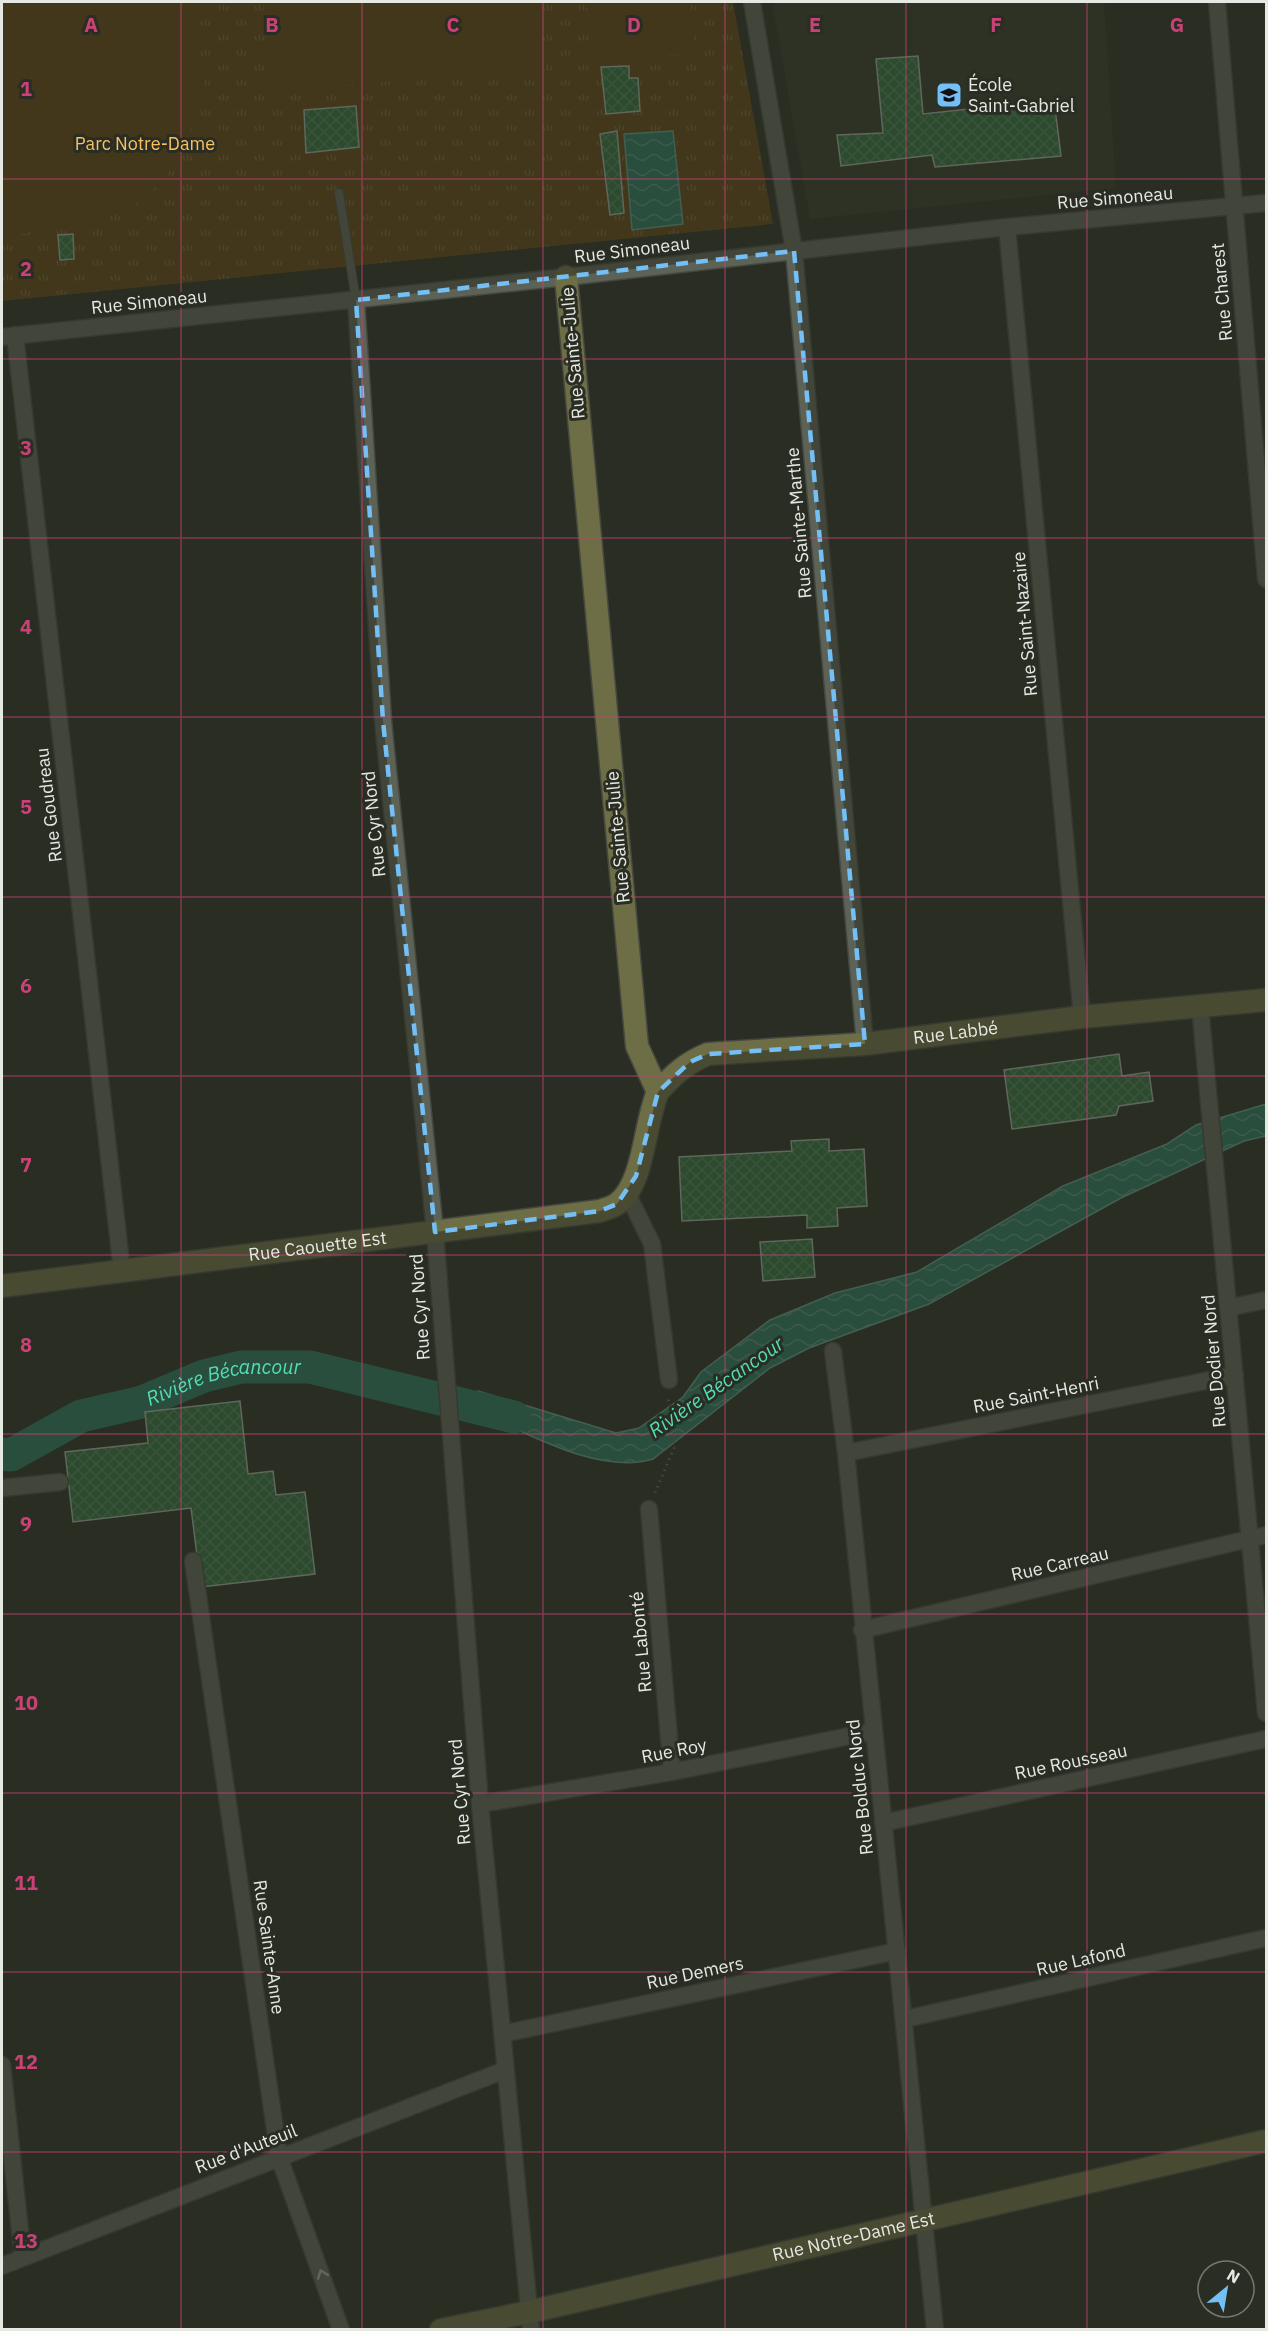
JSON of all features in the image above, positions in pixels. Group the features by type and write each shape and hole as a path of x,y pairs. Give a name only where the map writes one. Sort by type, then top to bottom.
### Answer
{"street":[{"name":"Rue Sainte-Marthe","path":"752,2 794,251 865,1044"},
{"name":"Rue Charest","path":"1217,2 1266,579"},
{"name":"Rue Simoneau","path":"8,336 566,278 1007,227 1266,203"},
{"name":"Rue Saint-Nazaire","path":"1007,227 1082,1017"},
{"name":"Rue Sainte-Julie","path":"566,278 637,1046 658,1092"},
{"name":"Rue Cyr Nord","path":"356,300 383,721 435,1232 444,1377 480,1804 530,2321"},
{"name":"Rue Goudreau","path":"8,336 122,1271"},
{"name":"Rue Labbé","path":"658,1092 671,1076 690,1062 708,1054 865,1044 1082,1017 1266,1000"},
{"name":"Rue Dodier Nord","path":"1200,1006 1234,1375 1258,1537 1266,1713"},
{"path":"658,1092 652,1106 636,1176 627,1193 652,1244 668,1386"},
{"name":"Rue Caouette Est","path":"2,1286 600,1211 617,1204 627,1193"},
{"path":"1228,1308 1266,1300"},
{"name":"Rue Bolduc Nord","path":"833,1351 846,1453 862,1630 905,2019 935,2330"},
{"name":"Rue Saint-Henri","path":"846,1453 1234,1375"},
{"path":"2,1488 60,1482"},
{"name":"Rue Labonté","path":"649,1509 672,1772"},
{"name":"Rue Carreau","path":"862,1630 1258,1537"},
{"name":"Rue Sainte-Anne","path":"193,1560 279,2157 341,2330"},
{"name":"Rue Roy","path":"480,1804 672,1772 874,1731"},
{"name":"Rue Rousseau","path":"883,1822 1266,1739"},
{"name":"Rue Lafond","path":"905,2019 1266,1938"},
{"name":"Rue Demers","path":"502,2034 897,1951"},
{"path":"2,2065 22,2258"},
{"name":"Rue d'Auteuil","path":"2,2266 505,2070"},
{"name":"Rue Notre-Dame Est","path":"441,2330 530,2321 923,2219 1266,2141"}],"lane":[{"path":"339,193 356,300"}],"path":[{"path":"649,1509 674,1448 668,1386"}],"highlighted area":[{"path":"794,251 865,1044 708,1054 690,1062 658,1092 636,1176 617,1204 600,1211 435,1232 383,721 356,300"}],"shaded area":[{"name":"École Saint-Gabriel","path":"772,2 1104,2 1116,188 810,219"}],"green space":[{"name":"Parc Notre-Dame","path":"2,2 733,2 773,224 2,301"},
{"path":"2,2 192,2 205,83 194,122 180,156 162,181 141,202 111,215 2,238"},
{"path":"263,2 537,2 545,69 272,91"},
{"path":"587,2 690,2 695,53 592,59"}],"water":[{"path":"673,131 683,224 632,230 624,134"},
{"path":"1266,1104 1266,1136 1244,1141 1121,1198 929,1304 809,1348 770,1368 653,1459 631,1463 584,1456 536,1438 471,1408 478,1391 616,1433 639,1428 683,1397 701,1372 770,1320 835,1293 917,1272 1063,1186 1167,1144 1196,1125"}],"building":[{"path":"918,56 923,114 1054,100 1061,156 935,167 932,155 841,166 837,135 883,133 876,59"},
{"path":"629,66 629,78 638,78 640,111 606,114 601,67"},
{"path":"356,106 359,147 306,153 304,110"},
{"path":"617,131 624,213 610,215 600,134"},
{"path":"73,234 74,259 60,260 58,235"},
{"path":"1119,1054 1122,1076 1149,1072 1153,1101 1119,1106 1116,1115 1012,1129 1004,1070"},
{"path":"829,1139 829,1151 864,1149 867,1206 837,1208 838,1226 807,1228 807,1215 682,1221 679,1157 792,1151 791,1141"},
{"path":"812,1239 815,1277 763,1281 760,1242"},
{"path":"240,1401 248,1474 273,1471 276,1495 305,1492 315,1574 201,1587 191,1508 73,1522 65,1452 148,1443 145,1412"}],"waterway":[{"name":"Rivière Bécancour","path":"2,1454 11,1455 81,1416 142,1402 204,1376 241,1367 310,1367 514,1417"}],"place":[{"name":"École Saint-Gabriel","path":"949,95"}]}
